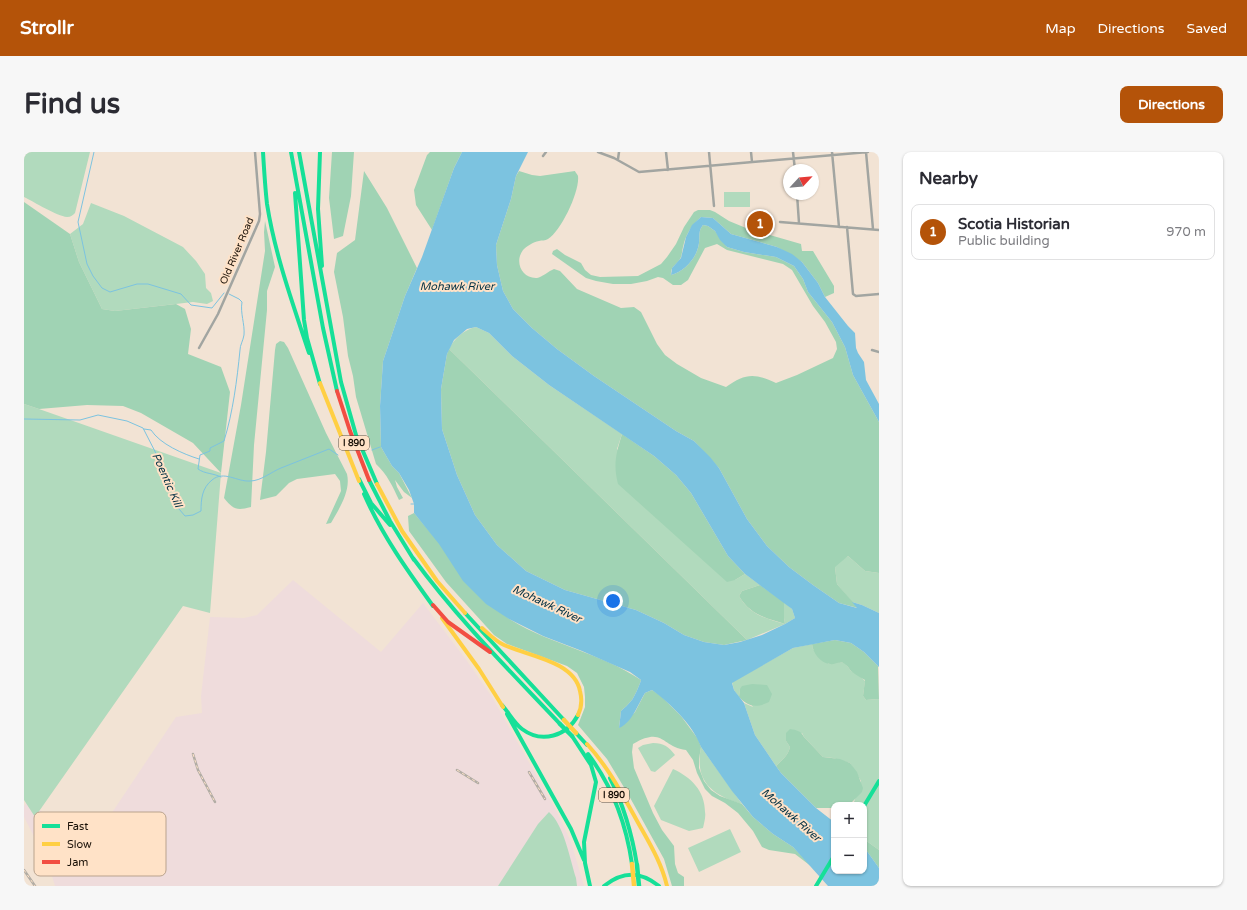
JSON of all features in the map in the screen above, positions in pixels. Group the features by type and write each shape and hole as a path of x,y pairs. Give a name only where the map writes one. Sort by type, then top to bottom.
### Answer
{"main road":[{"path":"263,152 265,191 273,235 310,356 370,508 406,570 479,669 502,706 571,829 585,863"},
{"path":"291,152 297,208 304,320 307,338 320,384"},
{"name":"I 890","path":"291,152 326,346 338,396 351,437 369,479 390,521 414,560 453,609 572,736 595,764 615,798 625,826 635,865"},
{"name":"I 890","path":"298,152 344,395 367,463 387,504 411,544 433,575 457,605 587,744 605,770 621,800 630,825 636,886"},
{"path":"320,152 318,219 327,306"},
{"path":"359,479 371,503 390,525 414,560"},
{"path":"433,605 448,622 483,646 520,681"},
{"path":"457,605 498,642 566,670 576,680 582,694 581,708 576,721 565,731 549,737 536,736 519,727 502,706"},
{"path":"572,736 591,765 596,782 584,842 585,863 590,886"},
{"path":"587,744 606,766 656,853 667,886"},
{"path":"866,802 879,781"},
{"path":"816,886 831,861"},
{"path":"604,886 617,878 631,874 646,877 659,886"}],"street":[{"name":"Old River Road","path":"199,348 218,314 259,221 260,214 255,152"},
{"path":"543,156 546,152"},
{"path":"598,152 618,160 639,172 867,152 873,229"},
{"path":"618,160 619,152"},
{"path":"666,152 668,170"},
{"path":"709,152 714,206"},
{"path":"751,152 752,162"},
{"path":"793,152 794,164"},
{"path":"833,154 839,227"},
{"path":"797,200 799,223"},
{"path":"780,222 879,230"},
{"path":"847,227 853,294 856,296 879,294"},
{"path":"872,350 879,352"}],"shaded area":[{"path":"293,580 381,652 423,603 492,697 557,812 571,842 584,886 55,886 52,876 166,876 166,812 112,812 176,717 202,713 201,696 210,617 244,618 257,615"},
{"path":"28,801 43,812 34,812 34,837 24,817 24,806"}],"green space":[{"path":"24,152 90,152 75,213 73,215 67,217 57,214 24,197"},
{"path":"332,152 354,152 351,196 343,236 334,239 329,198"},
{"path":"430,152 462,152 454,168 432,230 416,205 414,190 427,155"},
{"path":"364,171 387,208 417,268 405,296 383,361 380,406 381,447 392,466 399,473 412,498 404,492 395,480 403,498 399,500 387,476 376,464 356,397 334,272 337,253 355,240"},
{"path":"519,171 540,176 575,171 578,176 576,191 569,210 553,235 546,240 535,242 528,246 520,255 519,260 521,269 524,273 532,278 537,278 554,269 560,271 577,289 621,308 634,307 641,312 657,344 665,355 701,378 726,387 739,379 750,376 762,377 776,383 833,358 837,349 836,342 792,270 783,264 727,250 717,244 705,248 688,280 681,285 673,285 663,278 658,277 631,284 613,284 586,278 552,254 553,251 557,249 581,263 585,270 591,275 600,277 638,276 661,264 676,244 684,227 694,212 698,210 710,210 729,221 746,228 801,244 802,251 813,251 834,286 834,293 825,297 818,283 802,262 777,247 731,234 713,218 701,217 687,234 681,258 672,268 671,275 690,263 698,249 700,229 703,225 708,226 715,231 727,247 744,252 776,257 794,266 803,279 808,292 832,322 845,347 853,375 879,422 879,573 865,571 848,556 835,567 837,584 858,608 839,603 789,567 767,546 747,519 719,468 694,441 676,431 594,376 557,349 532,328 513,309 503,291 497,265 496,245 511,199 516,176"},
{"path":"724,192 750,192 750,207 724,207"},
{"path":"24,202 70,234 79,262 102,309 115,311 176,304 185,309 191,329 188,354 221,367 230,392 221,473 193,443 141,413 123,406 87,405 39,409 24,404"},
{"path":"91,203 124,216 183,247 196,261 205,274 206,288 211,293 213,301 207,304 193,302 115,311 102,309 79,262 70,234 83,224"},
{"path":"265,221 275,267 267,291 267,310 254,445 251,507 238,509 230,505 224,498 241,405 265,251"},
{"path":"476,327 489,333 512,356 549,385 622,434 617,449 735,580 745,574 760,585 742,591 739,596 748,608 759,615 785,624 747,640 449,349 460,335 467,330"},
{"path":"280,341 284,342 288,348 326,433 347,474 348,480 346,493 341,506 331,523 326,524 341,491 340,481 335,474 297,479 289,483 276,496 260,500 275,350 276,344"},
{"path":"449,349 747,640 724,645 704,642 684,635 664,623 636,610 565,590 526,571 497,545 475,515 457,475 442,429 441,389"},
{"path":"24,404 221,473 210,613 183,606 39,812 34,812 34,815 24,800"},
{"path":"622,434 654,456 676,475 691,493 728,556 745,574 735,580 727,582 618,484 616,459"},
{"path":"711,441 840,561 848,556 865,571 879,573 879,613 852,602 837,584 835,567"},
{"path":"414,513 504,615 527,629 610,663 641,680 637,691 629,704 621,711 619,728 635,712 645,693 652,690 661,696 681,716 698,739 701,747 699,768 704,781 711,790 720,796 742,804 753,817 773,834 793,847 812,867 795,854 769,850 762,847 753,831 738,813 725,803 712,796 705,789 697,773 693,760 686,750 678,748 657,737 651,737 633,744 632,752 634,768 653,813 662,830 674,846 675,864 678,873 684,877 684,886 672,886 664,859 628,794 607,759 578,725 585,707 585,697 584,687 577,673 567,666 507,644 494,635 446,582 409,531 408,516"},
{"path":"760,585 784,602 785,624 765,618 753,612 739,596 742,591"},
{"path":"784,602 792,609 795,618 785,624"},
{"path":"835,640 851,643 864,652 878,666 879,700 866,700 863,696 865,680 851,671 845,664 841,662 832,664 820,660 814,651 812,644"},
{"path":"812,644 813,649 829,664 839,662 845,663 851,671 859,675 865,681 863,696 866,700 879,700 879,850 867,842 867,802 854,802 861,781 850,763 823,757 802,733 786,741 790,747 788,753 776,766 755,735 744,703 753,707 740,689 739,697 734,690 732,682 793,648"},
{"path":"752,684 767,685 772,694 769,702 753,706 749,705 739,697 742,686"},
{"path":"790,729 797,730 823,757 840,759 850,763 857,772 863,788 862,792 852,802 831,802 831,808 816,808 781,773 776,766 788,753 790,747 786,741 786,733"},
{"path":"653,743 666,746 675,755 655,772 651,771 638,748 643,745"},
{"path":"701,747 742,804 721,796 708,786 701,773"},
{"path":"673,769 686,776 700,791 703,798 705,814 703,828 689,831 661,820 654,806"},
{"path":"549,812 559,825 563,834 577,886 498,886 538,824"},
{"path":"730,829 741,852 699,872 688,848"},
{"path":"867,842 879,850 879,868 867,851"}],"water":[{"name":"Mohawk River","path":"462,152 528,152 516,176 511,199 496,245 497,265 503,291 513,309 532,328 557,349 594,376 676,431 694,441 719,468 747,519 767,546 789,567 839,603 857,608 852,602 879,613 879,667 864,652 851,643 835,640 793,648 732,683 734,690 744,703 755,735 781,773 816,808 831,820 831,874 867,874 867,851 879,868 879,886 828,886 793,847 773,834 753,817 732,791 701,747 687,723 674,708 652,690 645,693 631,718 624,726 619,728 621,711 629,704 637,691 641,680 630,672 543,636 509,619 486,604 463,581 439,544 414,513 414,504 409,490 381,447 380,406 383,361 405,296 422,257 454,168","holes":["476,327 489,333 512,356 549,385 654,456 676,475 691,493 728,556 745,574 792,609 795,618 762,635 740,642 724,645 704,642 684,635 664,623 636,610 565,590 526,571 497,545 475,515 457,475 442,429 441,389 447,354 454,340 467,329"]},
{"path":"701,217 713,218 731,234 777,247 792,254 802,262 818,283 825,297 855,333 856,348 864,362 866,380 879,404 879,422 853,375 845,347 832,322 808,292 803,279 794,266 776,257 744,252 727,247 720,240 715,231 708,226 703,225 700,231 698,249 693,259 681,270 671,275 672,268 681,258 686,237 692,225"}],"waterway":[{"path":"94,152 78,222 87,264 93,276 102,288 110,292 137,284 148,284 181,294 191,305 212,308 224,293"},
{"path":"221,477 198,469 200,455 210,451 210,448 224,441 232,407 240,348 244,337 244,331 242,302 229,294"},
{"name":"Poentic Kill","path":"24,419 80,420 98,415 127,421 143,428 165,471 179,509 185,516 193,515 201,511 204,490 209,483 217,477 226,476 245,481 254,481 281,468 329,449 338,455"},
{"path":"144,429 151,430 160,440 172,448 199,459"},
{"name":"Poentic Kill","path":"372,450 380,447"}],"railway":[{"path":"193,754 198,770 215,802"},
{"path":"457,770 478,783"},
{"path":"529,772 545,799"},
{"path":"24,870 35,886"}],"traffic: fast":[{"path":"263,152 270,223 285,279 309,353"},
{"path":"291,152 323,328 337,391"},
{"path":"299,152 341,382 356,435 377,484"},
{"path":"320,152 318,209 322,266"},
{"path":"295,193 304,320 307,338 320,384"},
{"path":"359,479 371,503 390,525"},
{"path":"369,480 390,521 414,560"},
{"path":"364,494 379,524 404,566 433,606"},
{"path":"413,558 465,623 560,724"},
{"path":"465,613 564,720"},
{"path":"502,705 519,727 530,734 538,736 546,737 561,733 578,715"},
{"path":"507,714 571,829 584,860"},
{"path":"560,724 572,736"},
{"path":"576,733 587,745"},
{"path":"572,736 591,765 596,782 584,842 585,863 590,886"},
{"path":"588,754 605,779 617,806 626,834 632,864"},
{"path":"610,778 627,820 637,865"},
{"path":"866,802 879,781"},
{"path":"816,886 831,861"},
{"path":"637,865 639,886"},
{"path":"604,886 625,875 638,875 659,886"}],"traffic: slow":[{"path":"320,383 359,481"},
{"path":"377,484 402,531 437,581 465,613"},
{"path":"442,618 479,669 503,707"},
{"path":"482,628 501,643 549,661 560,666 569,673 576,681 581,694 581,706 578,715"},
{"path":"564,720 576,733"},
{"path":"587,744 608,771 625,799 654,851 667,886"},
{"path":"632,864 634,885"}],"traffic: jam":[{"path":"337,391 350,431 369,480"},
{"path":"433,605 448,622 490,652"}],"place":[{"name":"Scotia Historian","path":"760,224"}]}
